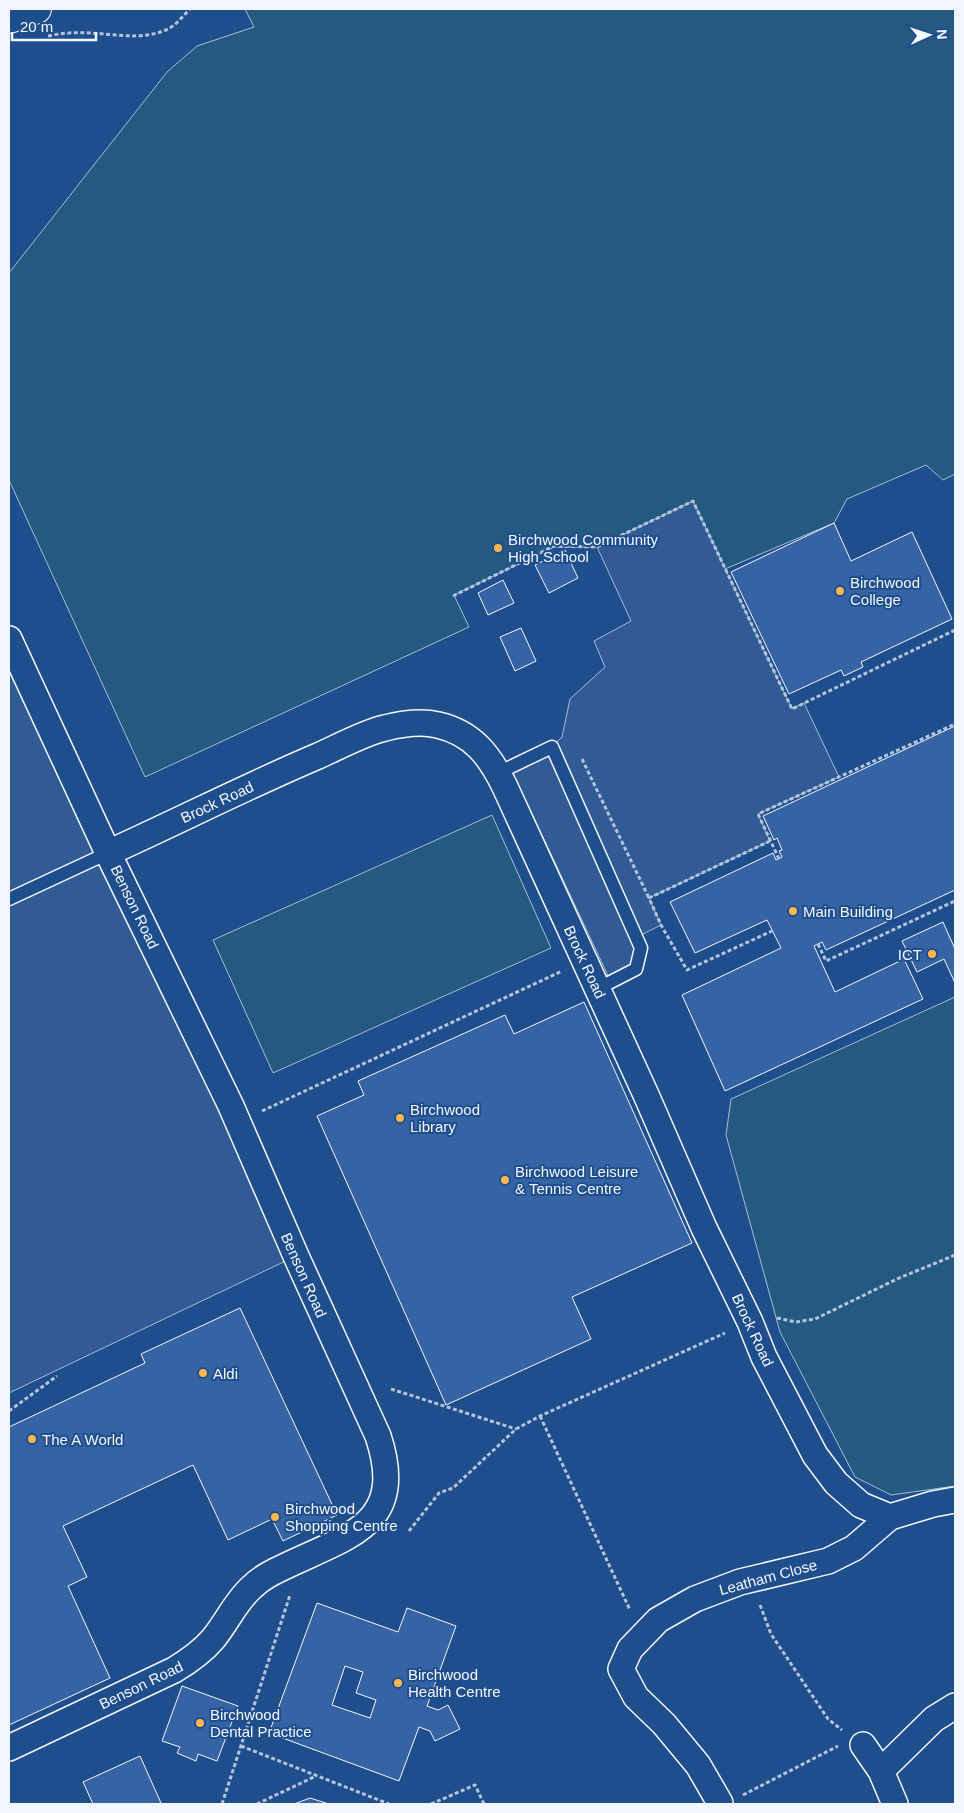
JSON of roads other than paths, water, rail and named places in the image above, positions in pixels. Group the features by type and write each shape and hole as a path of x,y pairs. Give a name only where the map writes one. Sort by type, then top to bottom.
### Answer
{"street":[{"path":"9,18 37,9"},
{"name":"Benson Road","path":"9,639 108,853 238,1122 303,1272 378,1436 385,1456 387,1473 380,1505 362,1528 349,1537 267,1575 252,1586 214,1638 188,1661 9,1748"},
{"name":"Brock Road","path":"108,853 288,769 383,728 410,723 437,725 462,733 483,750 498,773 647,1097 704,1228 750,1322 764,1357 815,1455 836,1483 861,1505 890,1518"},
{"path":"890,1518 933,1504 955,1500"},
{"name":"Leatham Close","path":"726,1801 664,1724 636,1697 621,1669 630,1648 658,1620 695,1599 740,1582 828,1561 854,1548 890,1518"},
{"path":"881,1771 934,1719 955,1706"},
{"path":"858,1742 881,1771 894,1804"}],"lane":[{"path":"498,773 552,747 642,948 636,969 597,989"},
{"path":"9,900 108,853"}],"place":[{"name":"Birchwood Community High School","path":"498,548"},
{"name":"Birchwood College","path":"840,591"},
{"name":"Main Building","path":"793,911"},
{"name":"ICT","path":"932,954"},
{"name":"Birchwood Library","path":"400,1118"},
{"name":"Birchwood Leisure & Tennis Centre","path":"505,1180"},
{"name":"Aldi","path":"203,1373"},
{"name":"The A World","path":"32,1439"},
{"name":"Birchwood Shopping Centre","path":"275,1517"},
{"name":"Birchwood Health Centre","path":"398,1683"},
{"name":"Birchwood Dental Practice","path":"200,1723"}]}
